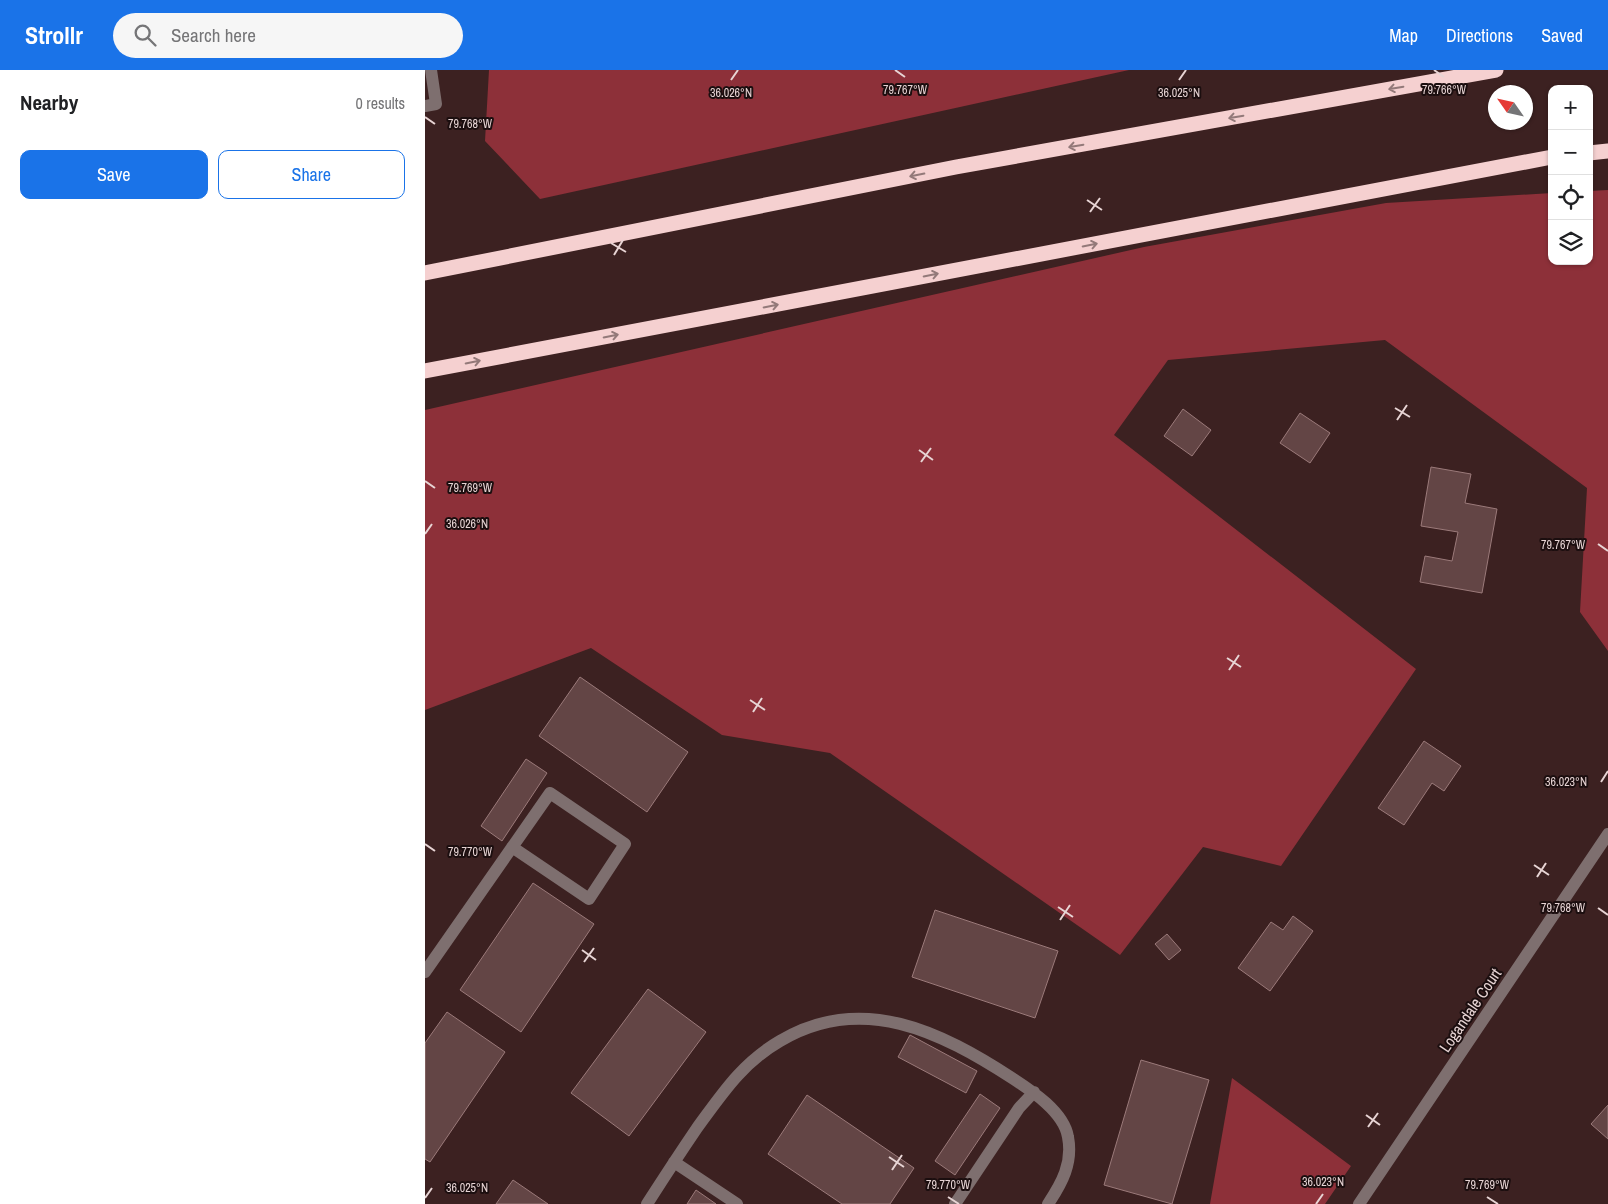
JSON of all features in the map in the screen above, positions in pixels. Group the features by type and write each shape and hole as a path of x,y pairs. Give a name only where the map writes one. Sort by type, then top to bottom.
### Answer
{"highway":[{"path":"425,273 956,167 1496,70"},
{"path":"1593,153 1608,152"},
{"path":"425,372 1548,158"}],"street":[{"path":"425,106 436,104 431,70"},
{"path":"425,972 512,847 550,793 625,844 589,899 512,847"},
{"name":"Logandale Court","path":"1359,1204 1608,834"},
{"path":"647,1204 674,1162 739,1072 759,1055 799,1031 823,1023 847,1019 896,1022 923,1030 974,1053 1034,1092 1063,1123 1068,1136 1068,1168 1061,1185 1048,1204"},
{"path":"955,1204 1019,1108 1034,1092"},
{"path":"674,1162 737,1204"}],"shaded area":[{"path":"489,70 1129,70 540,199 485,141"},
{"path":"1608,190 1608,651 1580,612 1587,488 1385,340 1168,360 1114,435 1416,669 1281,866 1203,847 1120,955 830,753 722,735 591,648 425,710 425,410 1144,247 1386,203 1548,193 1548,265 1593,265 1593,191"},
{"path":"1232,1078 1351,1166 1325,1204 1210,1204"}],"building":[{"path":"1183,409 1211,430 1192,456 1164,436"},
{"path":"1300,413 1330,433 1310,463 1280,443"},
{"path":"1431,467 1471,474 1465,503 1497,509 1482,593 1420,582 1425,556 1452,561 1458,532 1421,526"},
{"path":"580,677 688,752 647,812 539,736"},
{"path":"1424,741 1461,766 1444,791 1432,783 1404,825 1378,808"},
{"path":"526,759 547,773 502,841 481,826"},
{"path":"533,883 594,924 521,1032 460,990"},
{"path":"935,910 1058,951 1035,1018 912,977"},
{"path":"1293,916 1313,931 1270,991 1238,968 1271,922 1283,930"},
{"path":"1167,934 1181,950 1169,960 1155,944"},
{"path":"648,989 706,1032 629,1136 571,1093"},
{"path":"447,1012 505,1052 430,1162 425,1159 425,1043"},
{"path":"910,1035 977,1071 966,1093 898,1057"},
{"path":"1141,1060 1209,1080 1172,1204 1104,1185"},
{"path":"980,1094 1000,1108 955,1175 935,1161"},
{"path":"807,1095 914,1168 890,1204 842,1204 768,1154"},
{"path":"1608,1105 1608,1139 1591,1124"},
{"path":"513,1180 548,1204 496,1204"},
{"path":"696,1190 716,1204 687,1204"}]}
